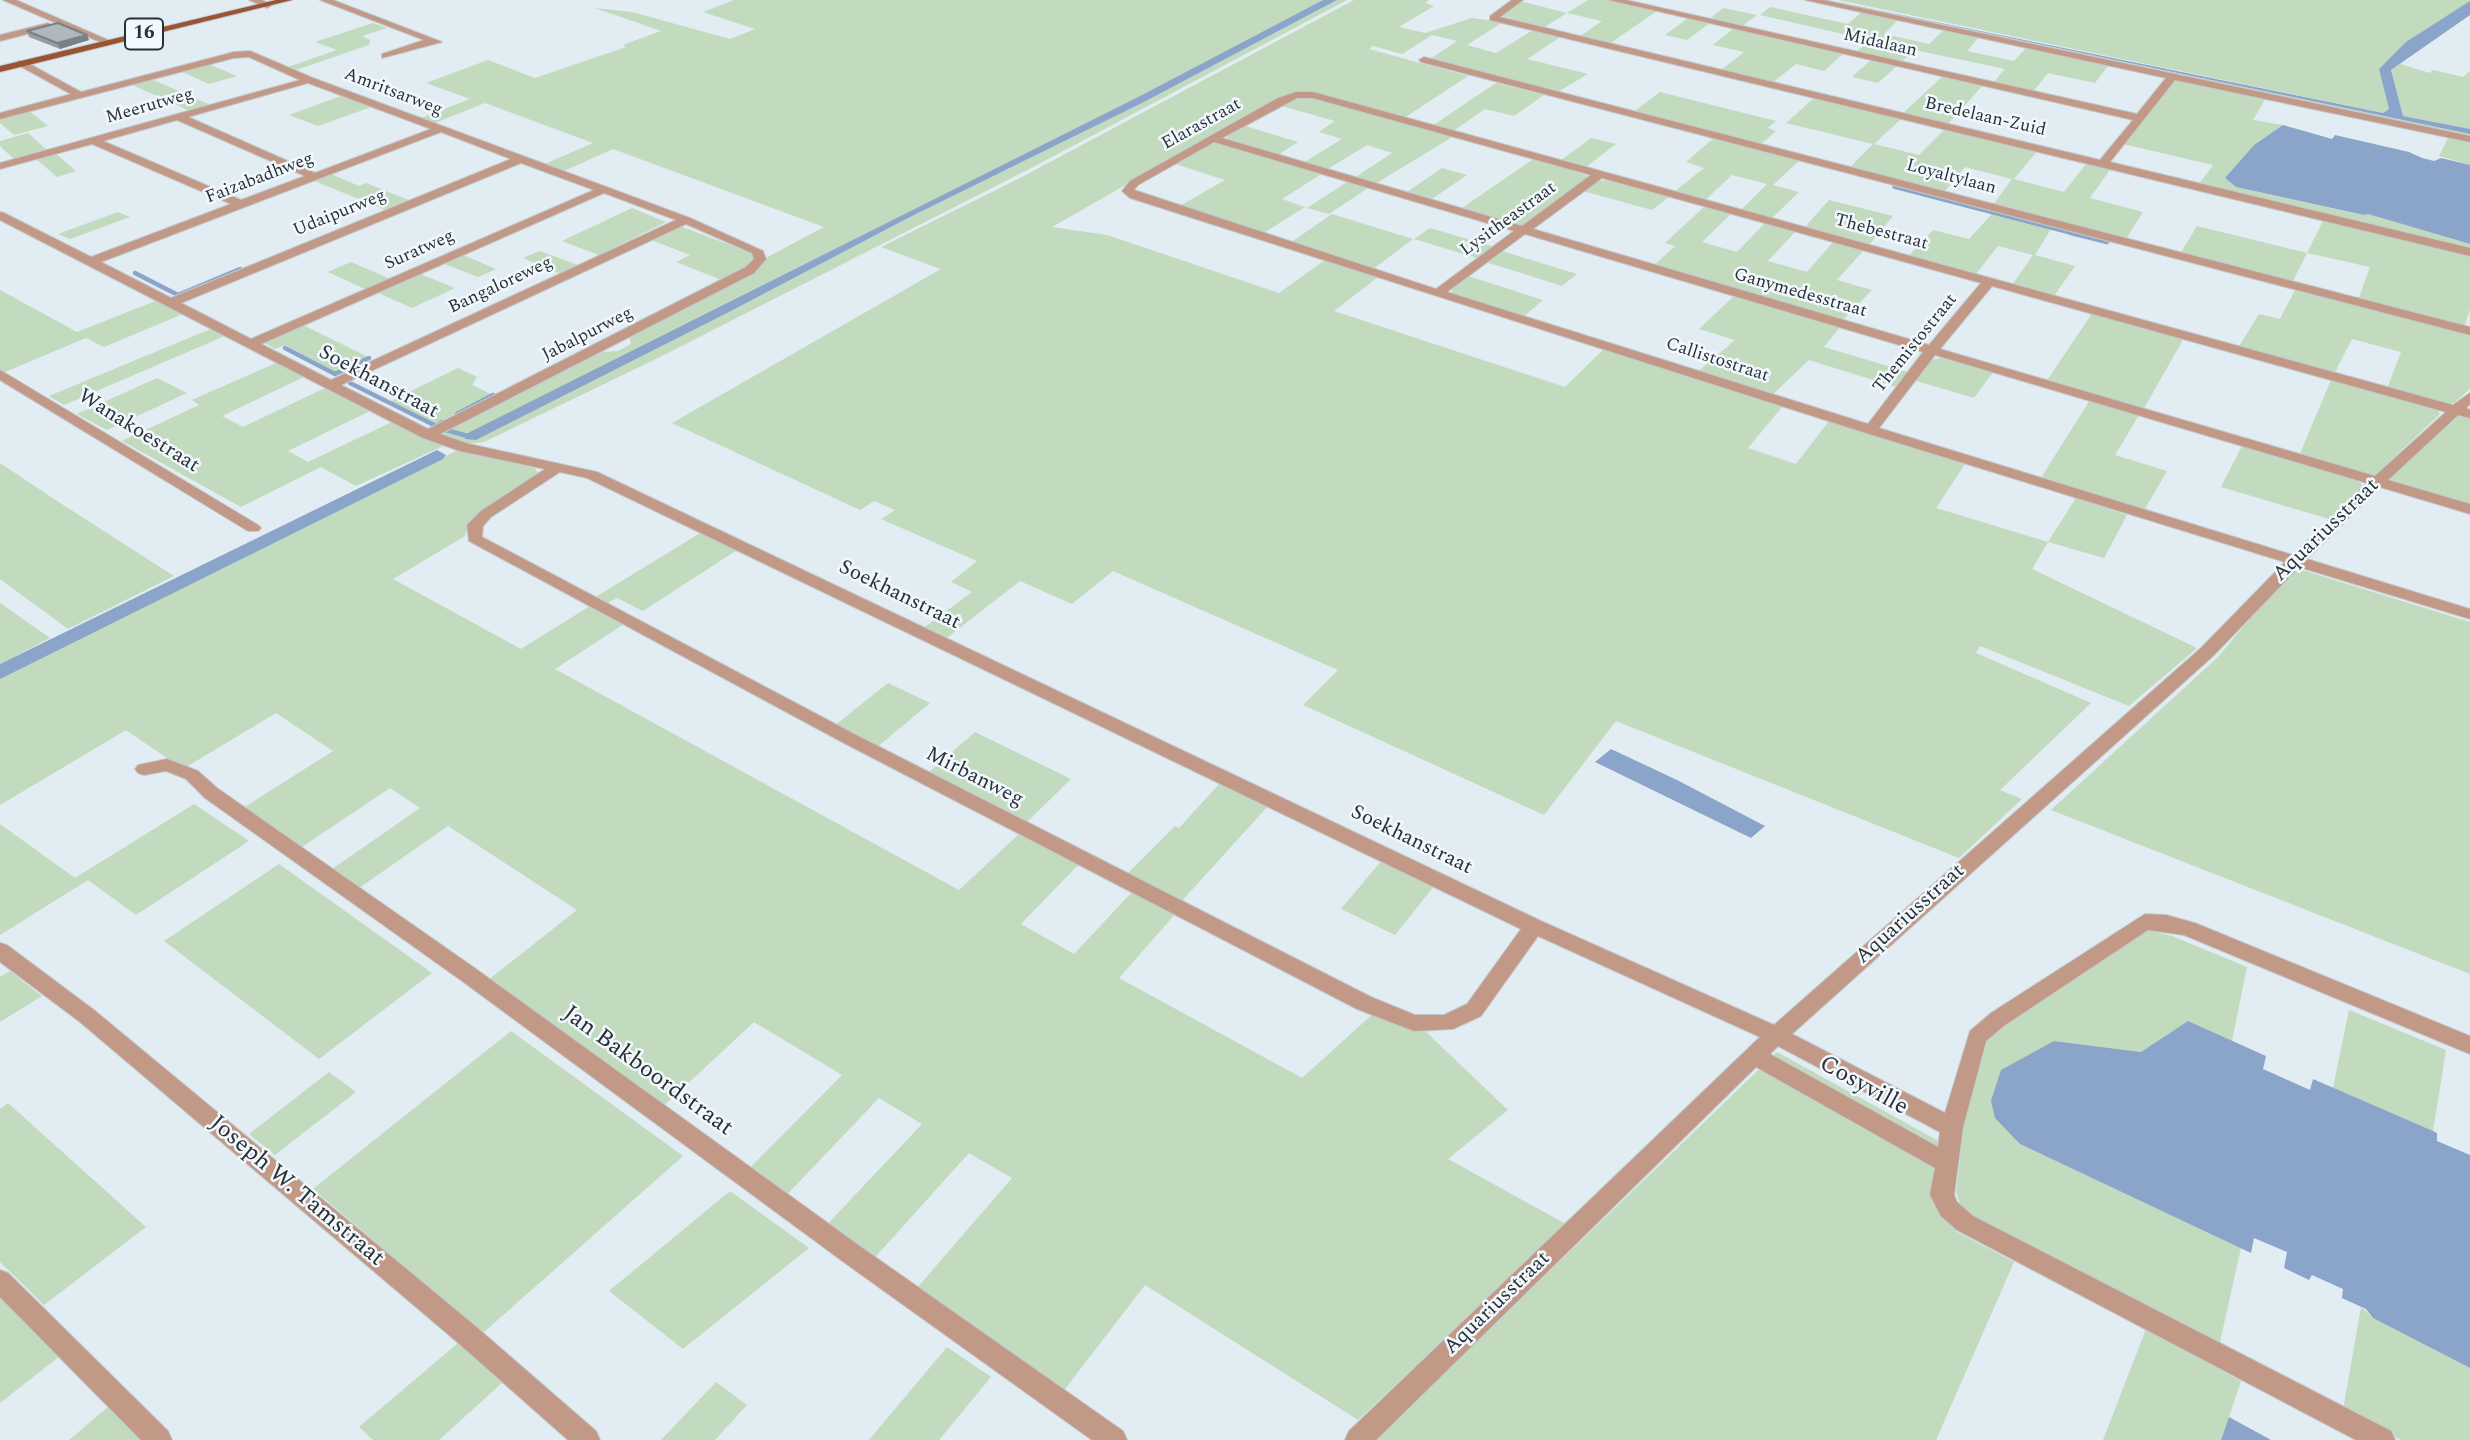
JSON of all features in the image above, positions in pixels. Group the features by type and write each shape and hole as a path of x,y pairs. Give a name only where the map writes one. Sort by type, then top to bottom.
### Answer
{"main road":[{"name":"16","path":"0,69 287,0"}],"street":[{"path":"8,0 110,43"},
{"path":"254,0 267,5"},
{"path":"325,0 435,42 385,55"},
{"name":"Bredelaan-Zuid","path":"1518,0 1493,18 2470,252"},
{"name":"Midalaan","path":"1614,0 2139,118"},
{"path":"1810,0 2470,139"},
{"path":"0,38 61,23"},
{"name":"Amritsarweg","path":"0,116 244,54 440,130 686,220 757,251 760,259"},
{"name":"Loyaltylaan","path":"1424,61 2470,331"},
{"path":"21,63 80,95"},
{"path":"2103,164 2172,77"},
{"name":"Meerutweg","path":"0,166 309,80"},
{"name":"Elarastraat","path":"1129,191 1134,183 1296,94"},
{"name":"Thebestraat","path":"1296,94 1313,95 2463,412"},
{"path":"179,117 316,177"},
{"name":"Faizabadhweg","path":"92,261 440,130"},
{"name":"Ganymedesstraat","path":"1214,139 2470,509"},
{"path":"93,141 242,205"},
{"name":"Udaipurweg","path":"173,302 520,159"},
{"name":"Lysitheastraat","path":"1438,293 1600,174"},
{"name":"Suratweg","path":"252,343 602,190"},
{"name":"Callistostraat","path":"1129,191 1134,196 1871,430 2470,614"},
{"name":"Soekhanstraat","path":"0,215 433,438 465,448 592,475 637,495 1534,926 1776,1035"},
{"name":"Bangaloreweg","path":"332,384 686,220"},
{"name":"Jabalpurweg","path":"433,438 750,270 760,259"},
{"name":"Themistostraat","path":"1871,430 1896,394 1989,281"},
{"name":"Wanakoestraat","path":"0,374 253,528"},
{"name":"Aquariusstraat","path":"1358,1440 1754,1055 2207,652 2377,482 2463,412 2470,397"},
{"name":"Mirbanweg","path":"558,467 486,514 475,525 474,538 850,739 1364,1003 1414,1023 1446,1023 1474,1010 1534,926"},
{"name":"Jan Bakboordstraat","path":"144,768 167,765 192,775 211,793 469,975 842,1247 1114,1440"},
{"path":"2382,1440 1965,1223 1949,1209 1942,1195 1952,1127 1977,1037 1998,1019 2145,922 2188,928 2470,1045"},
{"name":"Joseph W. Tamstraat","path":"0,951 87,1016 587,1440"},
{"name":"Cosyville","path":"1776,1035 1952,1127"},
{"path":"1790,1077 1809,1054"},
{"name":"Cosyville","path":"1754,1055 1947,1163"},
{"path":"0,1280 159,1440"}],"green space":[{"path":"734,0 1323,0 1140,96 467,434 466,439 476,440 908,218 1144,102 1337,0 1347,0 1035,166 662,356 484,442 466,444 442,434 441,432 602,352 618,351 631,344 629,337 749,273 762,260 824,227 613,149 557,174 538,167 593,143 485,103 430,125 416,120 470,99 426,83 488,60 535,78 626,47 623,45 661,31 595,8 632,12 730,39 755,29 703,12"},
{"path":"1354,0 1429,0 1425,3 1434,6 1399,27 1425,33 1472,18 1503,22 1467,45 1496,53 1533,30 1562,36 1527,59 1588,74 1556,93 1427,61 1457,41 1432,35 1402,54 1373,46 1369,49 1468,76 1404,118 1298,93 1148,172 1052,227 1107,235 1279,293 1325,260 1378,277 1334,311 1565,387 1604,349 1782,407 1748,448 1796,464 1829,421 1965,464 1936,508 2048,542 2032,569 2197,648 2129,706 1980,646 1976,653 2091,703 2000,790 2022,799 1959,858 1616,721 1544,815 1303,705 1338,670 1113,571 1072,604 1020,581 944,640 922,629 972,592 951,582 977,561 881,519 895,510 874,501 860,510 672,423 941,269 881,247 1022,177"},
{"path":"1588,0 1608,0 1657,11 1609,44 1579,37 1602,21 1567,13"},
{"path":"1816,0 1828,0 2470,134 2470,137"},
{"path":"1838,0 2470,1 2379,68 2389,109 2383,113"},
{"path":"1520,1 1567,13 1543,28 1499,15"},
{"path":"1770,7 1848,24 1862,12 1898,20 1884,34 1929,44 1944,30 1979,37 1967,51 2014,61 2026,48 2108,66 2095,83 2048,73 2032,93 1992,84 2005,69 1915,50 1900,63 1855,53 1870,40 1760,15"},
{"path":"1723,8 1757,15 1741,27 1710,19"},
{"path":"1688,18 1710,23 1687,40 1665,35"},
{"path":"373,23 387,28 362,36 370,40 369,45 293,71 285,68 337,50 315,42"},
{"path":"1734,28 1844,53 1824,71 1796,64 1772,83 1720,71 1744,52 1713,45"},
{"path":"1872,59 1898,65 1878,83 1852,77"},
{"path":"206,63 237,76 209,84 178,70"},
{"path":"2400,64 2430,73 2433,70 2463,77 2470,71 2470,129 2403,116 2391,70"},
{"path":"1944,75 1984,84 1947,125 1902,114"},
{"path":"149,78 213,106 192,112 128,83"},
{"path":"2176,79 2266,98 2253,120 2283,125 2254,145 2225,178 2236,187 2368,214 2470,244 2470,249 2199,184 2213,165 2123,144"},
{"path":"1496,83 1544,95 1514,116 1485,109 1452,132 1432,126"},
{"path":"1660,92 1776,121 1768,128 1776,131 1759,146 1631,114"},
{"path":"341,96 371,107 318,126 289,115"},
{"path":"1296,97 1312,97 1454,136 1375,184 1354,178 1392,153 1367,145 1326,170 1303,163 1342,139 1319,132 1335,121 1278,105"},
{"path":"1815,97 1902,118 1874,144 1919,155 1946,128 2038,150 2014,179 2064,192 2087,163 2111,168 2090,198 2143,212 2126,239 1993,205 2012,179 1965,167 1944,192 1849,168 1873,144 1786,123"},
{"path":"28,110 48,126 14,135 0,123 0,117"},
{"path":"1242,125 1298,142 1276,156 1227,141 1228,134"},
{"path":"28,133 49,152 16,161 0,146 0,141"},
{"path":"2449,136 2470,140 2470,165 2439,156"},
{"path":"1591,138 1616,144 1586,167 1560,161"},
{"path":"1714,138 1800,160 1773,185 1799,192 1771,219 1740,211 1767,184 1732,175 1704,201 1674,192 1704,168 1686,162"},
{"path":"1219,143 1323,173 1282,199 1305,207 1262,234 1178,207 1225,180 1175,164 1210,144"},
{"path":"55,153 76,171 57,177 36,159"},
{"path":"1535,158 1591,177 1525,226 1517,227 1459,210"},
{"path":"1442,168 1467,175 1429,201 1404,194"},
{"path":"329,173 359,186 366,183 411,201 388,211 312,180"},
{"path":"1610,180 1670,196 1652,210 1583,191 1597,181"},
{"path":"1347,182 1368,188 1329,214 1307,208"},
{"path":"1829,200 1893,216 1869,245 1804,228"},
{"path":"1705,206 1731,214 1702,242 1737,252 1765,223 1796,231 1768,261 1807,272 1834,241 1864,250 1837,280 1872,290 1841,322 1652,267 1675,246 1665,243"},
{"path":"632,208 666,222 599,255 562,241"},
{"path":"118,212 130,217 70,239 58,234"},
{"path":"1332,214 1413,239 1373,269 1290,243"},
{"path":"1992,214 2051,229 2035,255 2075,266 2054,296 2012,285 2033,255 1998,246 1976,274 1909,256 1933,230 1969,239"},
{"path":"2324,219 2470,254 2470,309 2464,327 2358,300 2370,267 2307,253"},
{"path":"677,225 749,252 756,259 750,267 724,281 676,262 690,255 646,238"},
{"path":"2197,226 2307,253 2292,283 2180,254"},
{"path":"1430,228 1495,247 1480,259 1414,239"},
{"path":"540,251 578,265 561,274 523,258"},
{"path":"1502,251 1577,274 1562,286 1486,262"},
{"path":"461,254 496,269 478,277 442,263"},
{"path":"351,262 390,279 367,290 328,272"},
{"path":"418,273 455,288 412,308 376,292"},
{"path":"1468,276 1543,300 1523,317 1452,294 1452,289"},
{"path":"2296,288 2470,333 2470,389 2454,403 2445,404 2387,389 2401,352 2352,339 2334,374 2238,348 2259,314 2280,319"},
{"path":"0,290 77,332 158,300 185,313 104,347 86,338 5,372 0,369"},
{"path":"1734,296 1840,327 1824,347 1908,372 1896,387 1809,360 1770,397 1696,373 1735,340 1699,329"},
{"path":"2093,312 2184,338 2143,410 2046,382"},
{"path":"301,324 368,357 336,372 285,345 275,349 263,342"},
{"path":"213,328 227,335 64,405 49,396"},
{"path":"1941,358 1994,371 1974,398 1913,380 1930,360"},
{"path":"276,363 304,377 222,416 243,427 327,387 372,410 288,451 308,462 392,422 443,446 356,486 321,467 241,507 122,441 199,405 192,400"},
{"path":"458,368 477,377 472,385 491,394 436,424 391,401"},
{"path":"157,378 187,393 107,430 77,414"},
{"path":"2331,380 2435,407 2440,414 2374,476 2299,456"},
{"path":"2090,400 2139,415 2115,455 2167,471 2142,514 2039,481"},
{"path":"2456,416 2470,417 2470,506 2392,483 2388,479"},
{"path":"2242,446 2355,479 2362,484 2362,488 2329,519 2221,487"},
{"path":"458,450 535,468 538,473 468,526 465,536 393,579 521,649 590,606 624,624 555,669 959,890 1019,834 1079,864 1021,924 1074,954 1133,891 1176,913 1119,978 1302,1078 1375,1012 1407,1028 1425,1031 1508,1110 1448,1159 1566,1224 1358,1420 1145,1285 1058,1398 910,1296 1012,1178 969,1153 869,1264 821,1231 922,1124 879,1098 779,1203 741,1177 842,1075 754,1022 655,1114 478,988 577,910 448,826 349,895 322,876 420,808 390,788 290,855 232,815 333,751 276,713 183,769 126,730 0,805 0,678"},
{"path":"0,463 174,576 68,629 0,579"},
{"path":"2076,498 2127,515 2104,558 2048,542"},
{"path":"702,532 737,550 643,611 617,598 606,604 594,598"},
{"path":"2302,570 2470,622 2470,974 2051,810 2218,657 2257,610 2295,571"},
{"path":"0,603 50,638 0,664"},
{"path":"888,683 930,703 876,748 834,726"},
{"path":"975,732 1071,779 1027,822 929,772"},
{"path":"1220,783 1268,806 1180,903 1126,875 1175,826 1179,828"},
{"path":"194,804 249,841 136,915 88,880 0,935 0,824 75,878"},
{"path":"1382,860 1435,885 1395,935 1341,909"},
{"path":"279,864 432,973 319,1059 164,941"},
{"path":"2147,930 2172,936 2247,967 2232,1041 2188,1021 2141,1052 2054,1041 2020,1144 2241,1248 2219,1346 1976,1221 1961,1207 1956,1192 1965,1117 1984,1043 2035,1002"},
{"path":"10,971 42,996 0,1022 0,977"},
{"path":"2349,1010 2446,1050 2433,1131 2333,1088"},
{"path":"511,1031 683,1156 483,1333 313,1189"},
{"path":"1777,1052 1942,1143 1932,1194 1957,1232 2014,1262 1936,1440 1374,1440"},
{"path":"329,1072 356,1092 275,1155 249,1134"},
{"path":"8,1103 146,1227 44,1305 0,1262 0,1109"},
{"path":"730,1191 809,1248 683,1349 609,1291"},
{"path":"0,1296 61,1355 0,1403"},
{"path":"2361,1307 2373,1318 2470,1368 2470,1440 2401,1440 2343,1410"},
{"path":"2146,1329 2241,1381 2221,1440 2103,1440"},
{"path":"458,1343 503,1382 439,1440 373,1440 359,1427"},
{"path":"947,1347 991,1377 939,1440 869,1440"},
{"path":"716,1382 747,1405 715,1440 661,1440"},
{"path":"108,1407 143,1440 69,1440"}],"water":[{"path":"1323,0 1337,0 1144,102 908,218 476,440 465,439 466,434 1140,96"},
{"path":"1828,0 2383,113 2389,109 2379,69 2406,42 2470,1 2470,15 2391,70 2403,116 2470,129 2470,134"},
{"path":"2283,125 2332,139 2335,135 2409,152 2434,161 2441,158 2470,165 2470,244 2368,214 2236,187 2225,178 2254,145"},
{"path":"1611,749 1765,826 1751,838 1595,762"},
{"path":"2188,1021 2266,1056 2263,1069 2310,1090 2313,1079 2433,1131 2437,1133 2437,1141 2470,1155 2470,1368 2373,1318 2366,1309 2342,1298 2343,1289 2312,1275 2309,1280 2284,1268 2287,1252 2254,1238 2251,1253 2020,1144 1995,1118 1991,1101 2001,1070 2054,1041 2141,1052"},
{"path":"2229,1417 2271,1440 2221,1440"}],"building":[{"path":"58,23 87,35 57,43 27,31"}],"waterway":[{"path":"1894,187 2078,235"},
{"path":"2071,233 2107,242"},
{"path":"135,273 178,295 240,269"},
{"path":"285,348 335,374 369,358"},
{"path":"350,383 436,426 442,422"},
{"path":"457,414 493,395"},
{"path":"446,430 471,437"},
{"path":"0,672 437,455"}]}
